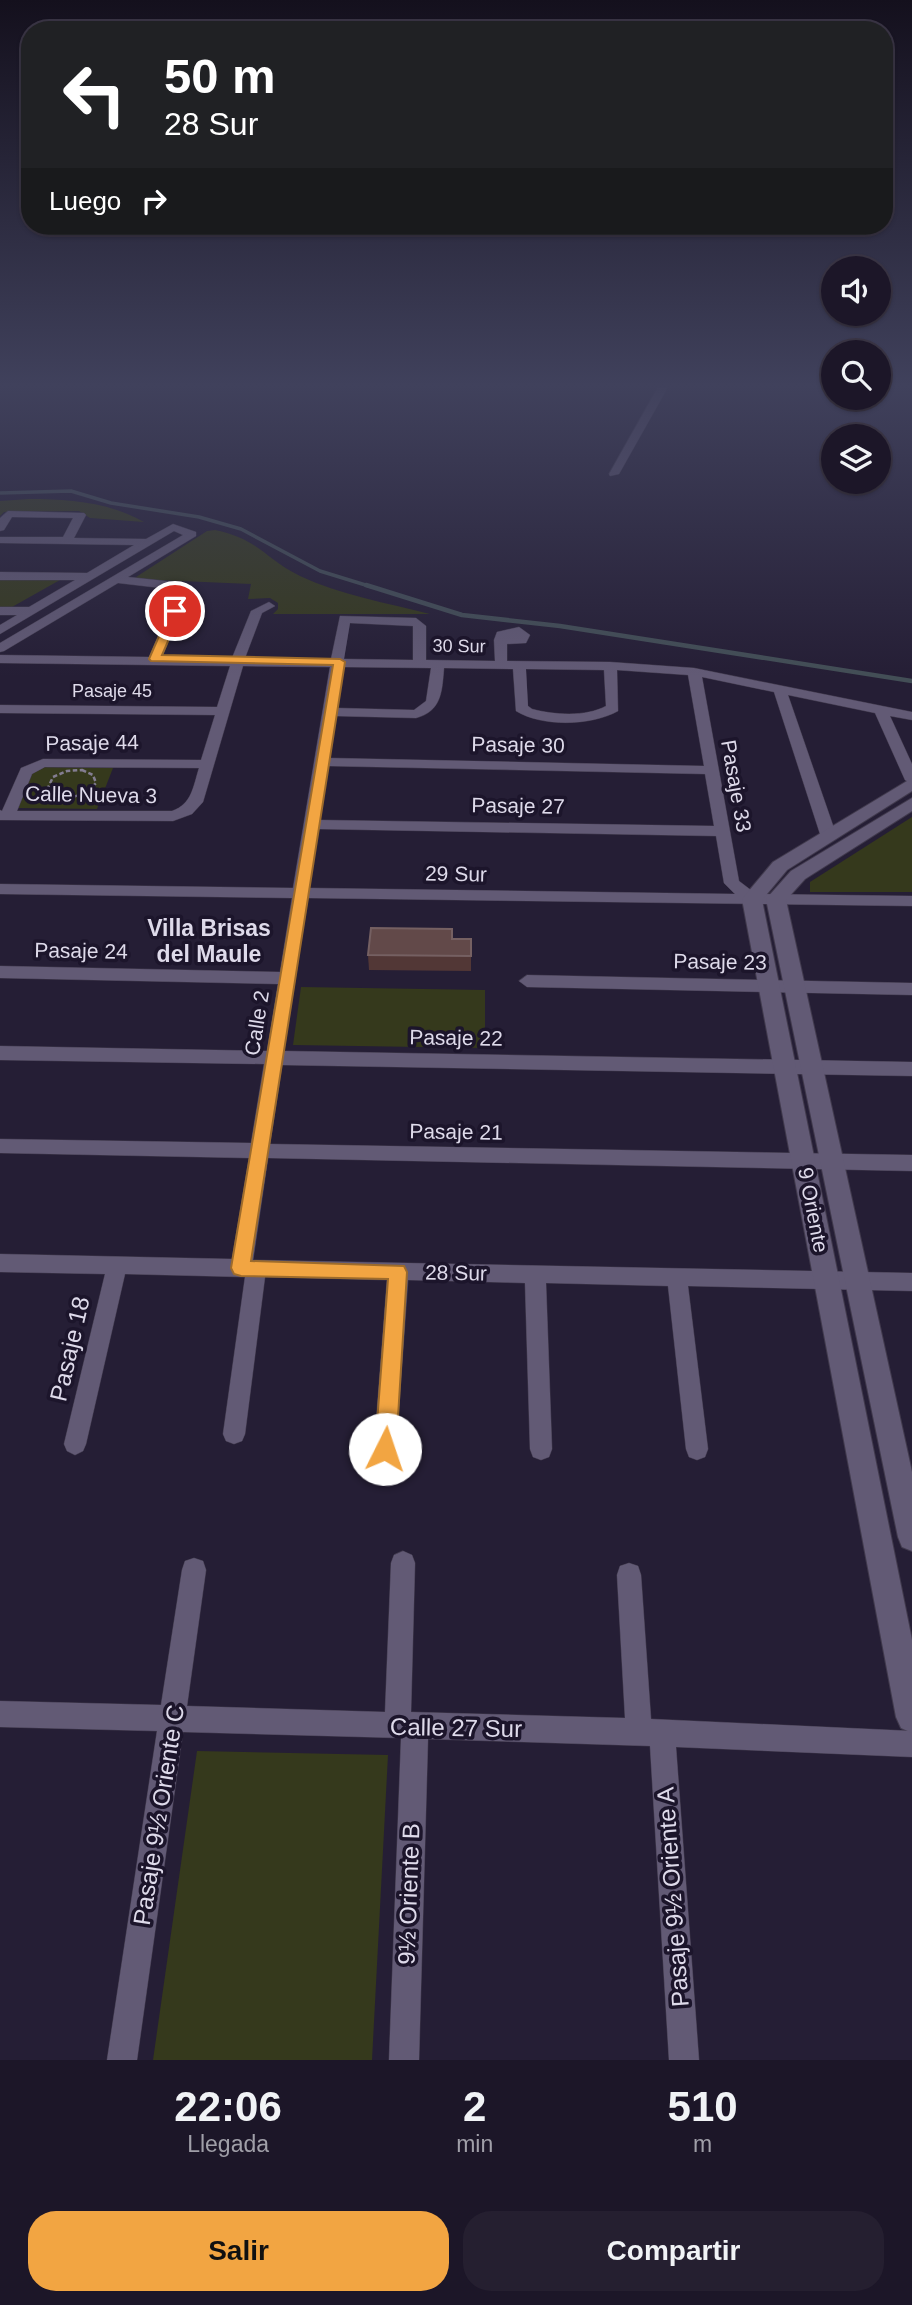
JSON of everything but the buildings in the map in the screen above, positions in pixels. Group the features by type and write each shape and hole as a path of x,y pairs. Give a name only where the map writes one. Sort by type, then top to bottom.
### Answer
{"street":[{"path":"0,528 8,514 80,515 67,541"},
{"path":"0,630 173,527 192,534 0,648"},
{"path":"0,540 148,541 163,551"},
{"path":"0,576 89,577"},
{"path":"114,579 186,587 155,659"},
{"name":"Calle Nueva 3","path":"4,815 173,816 187,811 196,802 238,660 257,611 269,606"},
{"path":"0,611 33,611"},
{"name":"Calle 2","path":"233,1434 260,1151 340,662 344,619 416,622 420,626 419,663"},
{"path":"500,640 501,664"},
{"name":"30 Sur","path":"0,659 610,666 694,672 912,716"},
{"path":"331,712 416,714 428,710 433,704 438,664"},
{"path":"519,665 521,708 525,713 548,716 596,716 608,713 613,708 610,666"},
{"name":"Pasaje 33","path":"694,672 732,883 764,899"},
{"path":"779,688 828,834"},
{"name":"Pasaje 45","path":"0,709 223,711"},
{"path":"764,899 780,866 912,782 881,711"},
{"name":"Pasaje 30","path":"323,762 713,770"},
{"name":"Pasaje 44","path":"4,815 26,771 43,763 208,764"},
{"path":"764,899 798,874 912,803"},
{"name":"Pasaje 27","path":"313,824 723,831"},
{"name":"29 Sur","path":"0,889 912,901"},
{"name":"9 Oriente","path":"764,899 769,986 912,1717"},
{"name":"9 Oriente","path":"764,899 795,986 912,1537"},
{"name":"Pasaje 24","path":"0,972 288,978"},
{"name":"Pasaje 23","path":"527,981 912,989"},
{"name":"Pasaje 22","path":"0,1053 912,1069"},
{"name":"Pasaje 21","path":"0,1146 912,1163"},
{"name":"28 Sur","path":"0,1263 912,1282"},
{"name":"Pasaje 18","path":"75,1444 117,1266"},
{"path":"385,1449 398,1272"},
{"path":"535,1274 541,1449"},
{"path":"677,1277 697,1448"},
{"name":"9½ Oriente B","path":"403,1563 406,1727 404,2060"},
{"name":"Pasaje 9½ Oriente C","path":"121,2060 174,1721 194,1570"},
{"name":"Pasaje 9½ Oriente A","path":"629,1575 650,1733 684,2060"},
{"name":"Calle 27 Sur","path":"0,1714 650,1733 912,1744"}],"path":[{"path":"82,770 93,775 96,783 90,792 69,799 50,794 47,790 49,781 67,771 82,770"}],"green space":[{"path":"29,499 103,506 144,522 90,518 79,511 4,512 0,516 0,501"},
{"path":"215,530 252,544 288,570 316,583 430,614 273,614 278,609 278,603 270,598 248,599 251,584 133,579 207,531"},
{"path":"0,580 60,580 12,607 0,608"},
{"path":"45,767 113,768 97,809 18,808 32,773"},
{"path":"912,817 912,892 810,892 810,882"},
{"path":"301,987 485,990 485,1048 293,1045"},
{"path":"197,1751 388,1755 372,2060 153,2060"}],"waterway":[{"path":"0,493 71,491 111,503 199,517 241,529 320,571 372,587"},
{"path":"366,585 462,615 560,626 912,681"}],"district":[{"name":"Villa Brisas del Maule","path":"209,941"}],"route":[{"path":"175,611 155,659 340,662 241,1268 398,1272 385,1449"}]}
